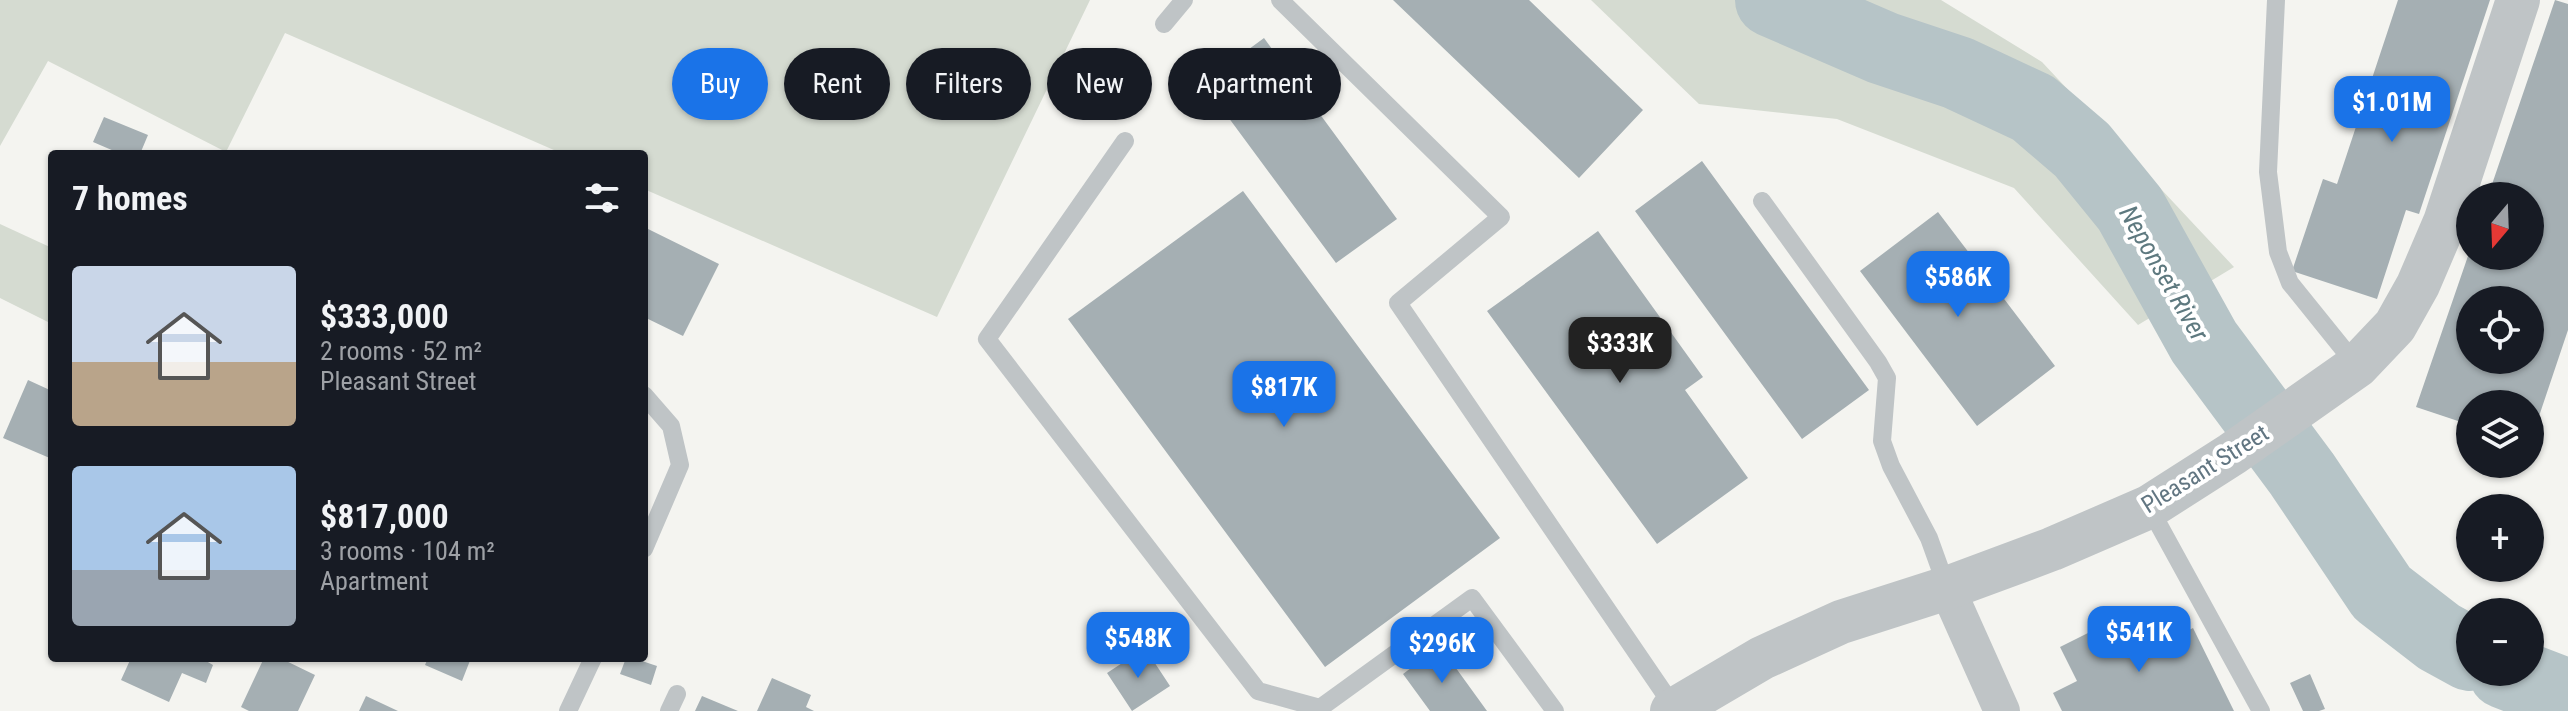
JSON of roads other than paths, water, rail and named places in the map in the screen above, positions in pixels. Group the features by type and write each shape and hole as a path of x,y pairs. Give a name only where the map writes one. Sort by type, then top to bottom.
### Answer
{"street":[{"name":"Pleasant Street","path":"1673,710 1762,658 1841,622 1947,588 2052,549 2149,507 2232,454 2357,366 2395,326 2418,285 2445,222 2518,0"},
{"path":"1947,588 2002,711"}],"lane":[{"path":"1164,24 1184,0"},
{"path":"1280,0 1501,217 1398,303 1673,710"},
{"path":"2276,0 2268,172 2278,252 2290,283 2357,366"},
{"path":"1125,141 987,339 1258,691 1321,710 1472,598 1555,711"},
{"path":"1762,201 1887,378 1882,441 1891,466 1929,538 1947,588"},
{"path":"648,400 671,426 680,465 648,540"},
{"path":"2149,507 2261,711"},
{"path":"568,711 591,662"}],"waterway":[{"name":"Neponset River","path":"1772,0 1883,48 1958,73 2033,108 2082,150 2130,209 2204,342 2302,474 2382,593 2456,646"},
{"name":"Neponset River","path":"2542,686 2568,696"}]}
